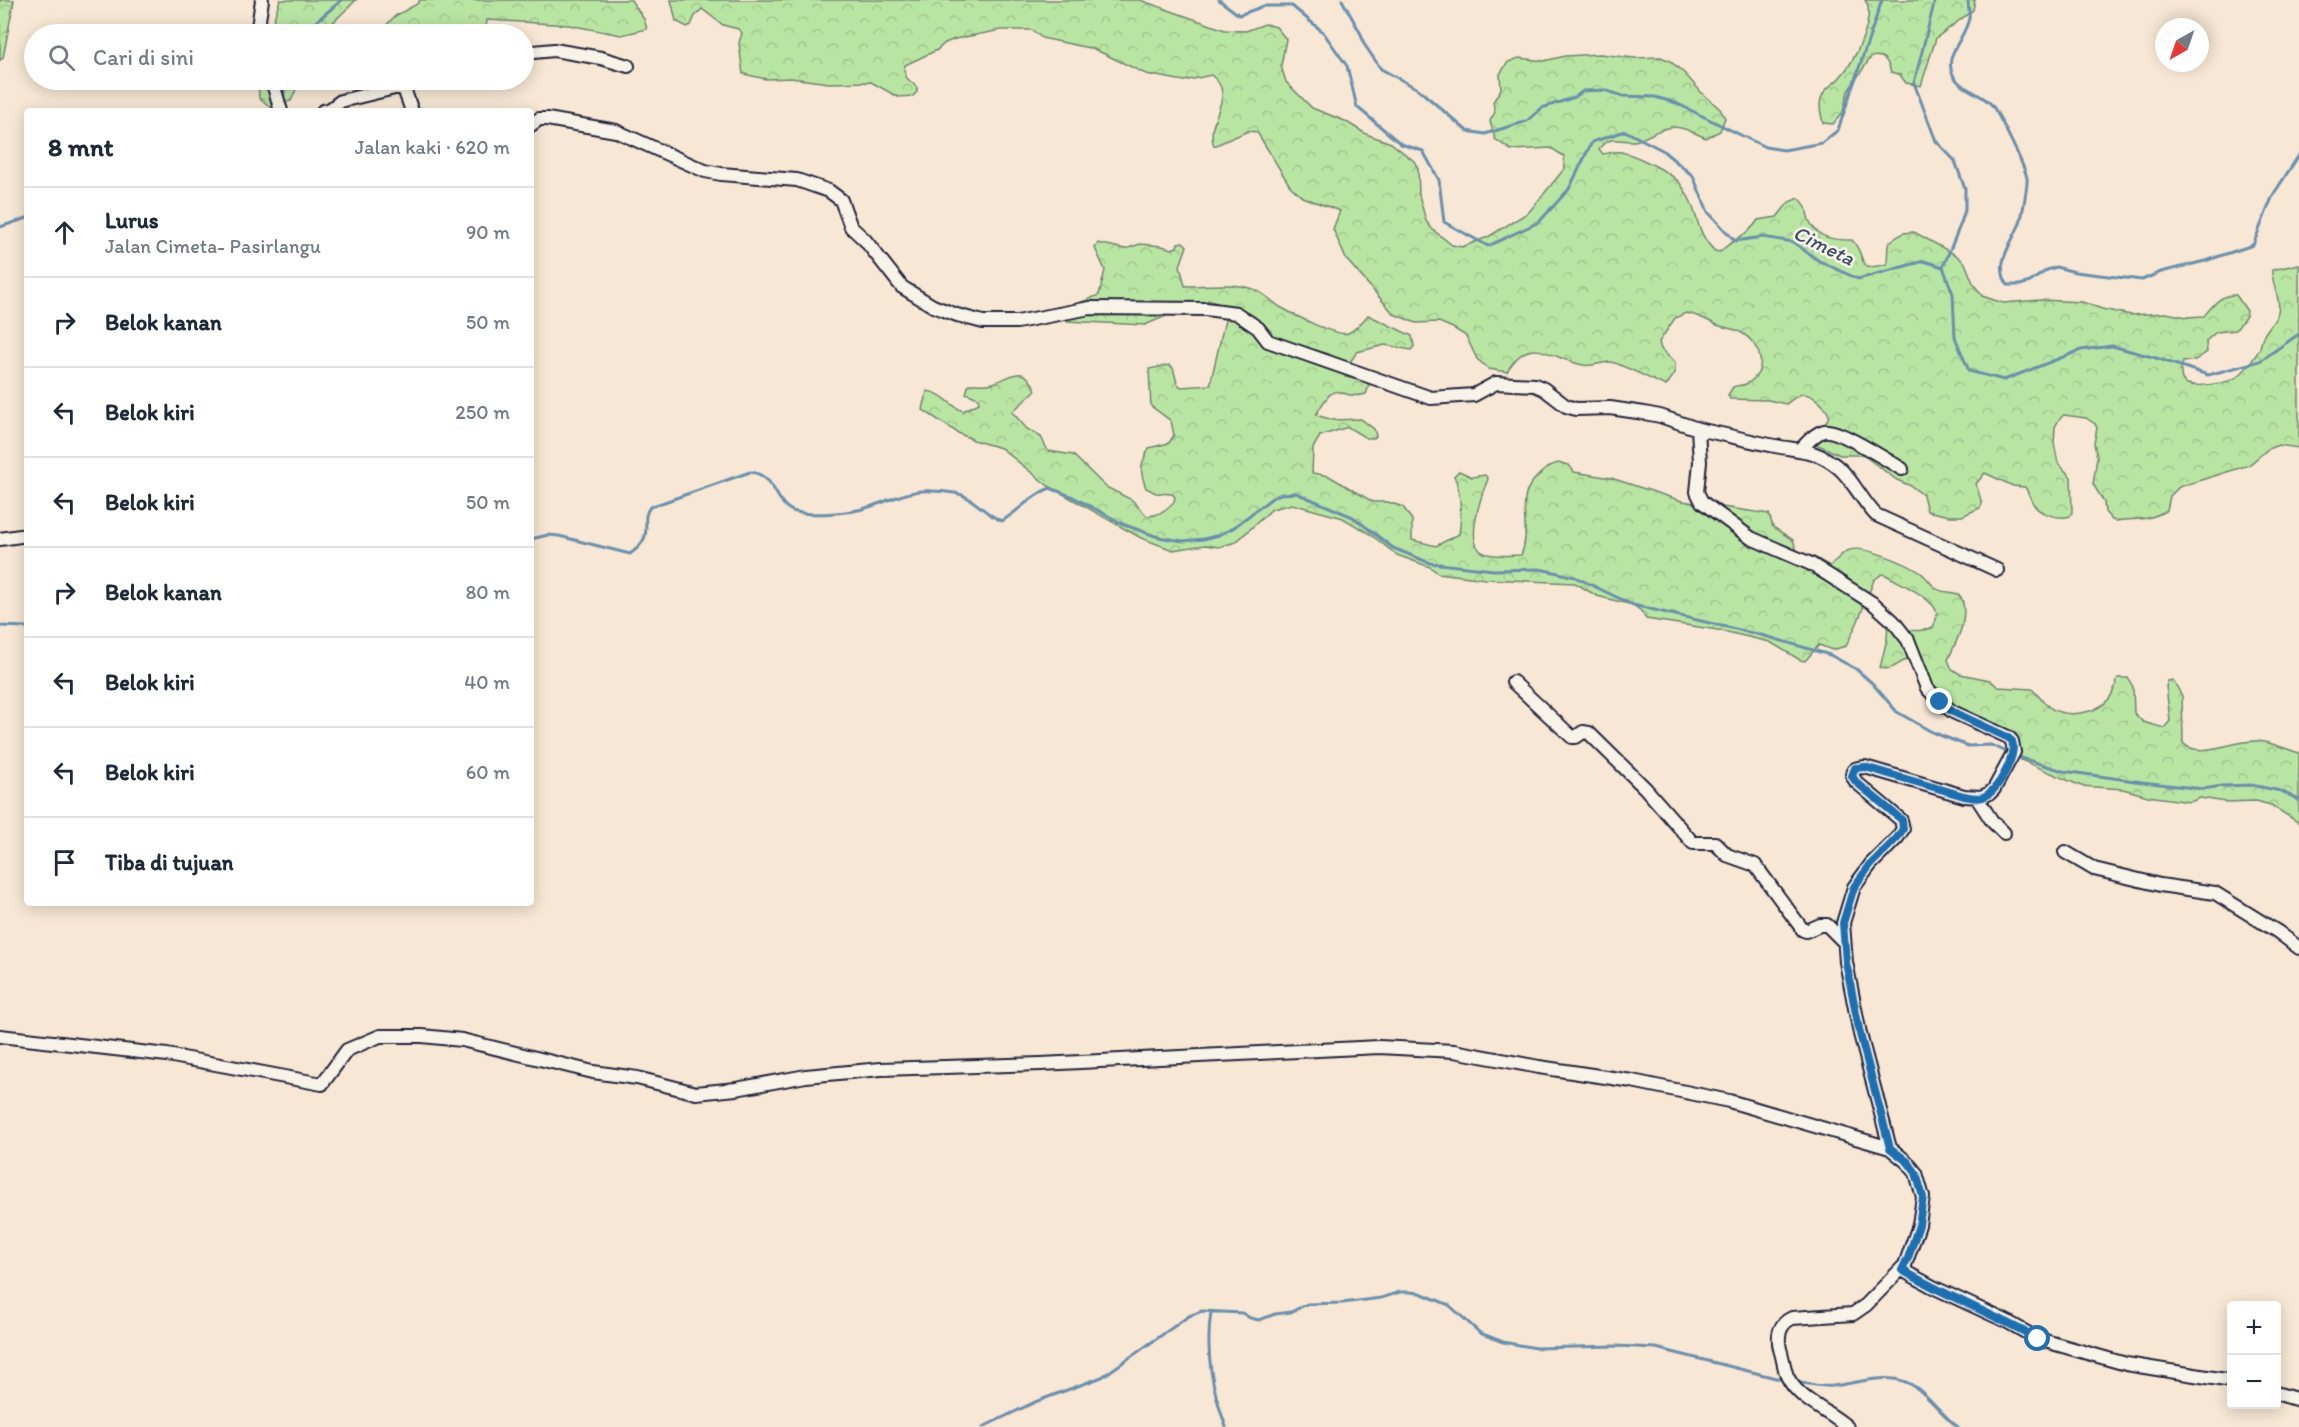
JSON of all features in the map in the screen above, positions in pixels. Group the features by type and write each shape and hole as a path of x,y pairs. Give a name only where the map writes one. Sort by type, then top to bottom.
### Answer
{"street":[{"path":"258,24 262,0"},
{"path":"534,52 554,50 601,58 628,66"},
{"path":"275,90 279,108"},
{"path":"332,108 341,101 380,90"},
{"path":"407,90 411,108"},
{"path":"534,123 539,119 548,119 616,131 705,171 797,180 819,186 842,200 851,227 865,240 902,286 933,306 957,315 983,321 1017,322 1090,308 1206,309 1236,313 1258,328 1268,341 1431,398 1474,395 1496,383 1535,385 1566,406 1644,413 1698,429 1775,446 1801,449 1829,460 1841,470 1876,515 1997,570"},
{"path":"1698,429 1700,462 1697,492 1702,502 1752,538 1811,564 1874,604 1893,621 1908,640 1927,688 1940,702 1953,712 2012,741 2014,752 1994,789 1986,796 1977,798 1865,767 1855,768 1852,776 1856,782 1902,820 1903,829 1871,864 1854,887 1843,923 1844,942 1860,1034 1890,1148"},
{"path":"1801,449 1823,431 1832,432 1850,439 1902,469"},
{"path":"0,538 24,535"},
{"path":"1513,681 1572,737 1583,732 1589,733 1645,788 1693,843 1716,843 1727,855 1755,865 1803,930 1827,925 1844,942"},
{"path":"1977,798 1992,821 2004,833"},
{"path":"2065,852 2094,868 2160,885 2215,893 2278,932 2299,948"},
{"path":"0,1036 167,1055 322,1084 347,1050 380,1036 422,1036 462,1040 593,1072 637,1078 696,1093 881,1069 1041,1064 1378,1047 1425,1048 1483,1055 1539,1067 1632,1081 1729,1101 1890,1148 1908,1162 1916,1173 1923,1197 1919,1225 1902,1270 1866,1305 1853,1314 1792,1318 1785,1322 1780,1330 1779,1345 1786,1373 1791,1382 1809,1401 1847,1427"},
{"path":"1902,1270 2038,1339 2126,1364 2227,1380"},
{"path":"2281,1394 2299,1400"}],"green space":[{"path":"0,0 14,0 3,58 0,60"},
{"path":"280,0 356,0 331,24 272,24"},
{"path":"420,0 631,0 644,19 647,29 621,35 569,25 487,20 486,24 387,24 395,16"},
{"path":"671,0 1140,0 1225,30 1246,31 1265,24 1276,27 1286,39 1281,66 1286,82 1312,108 1345,121 1366,134 1391,143 1414,161 1418,169 1419,195 1426,221 1432,229 1452,245 1462,247 1488,237 1529,212 1565,168 1564,156 1551,148 1511,150 1495,139 1490,121 1495,112 1493,102 1501,89 1500,74 1508,62 1519,58 1544,61 1565,56 1600,54 1634,58 1661,57 1670,61 1685,74 1720,109 1725,118 1720,131 1706,138 1685,129 1673,127 1636,141 1611,140 1599,149 1603,154 1619,152 1635,156 1660,168 1679,182 1691,202 1703,235 1715,251 1720,252 1750,230 1758,220 1777,217 1789,202 1799,198 1806,206 1812,226 1821,235 1833,239 1852,240 1865,265 1870,267 1887,264 1888,245 1891,241 1903,233 1914,232 1956,255 1965,263 1973,283 1982,296 2003,303 2041,300 2082,302 2131,315 2166,313 2187,317 2204,316 2222,298 2236,295 2247,311 2236,330 2216,332 2206,341 2207,352 2195,360 2183,362 2182,379 2187,384 2193,385 2218,383 2240,375 2260,348 2264,335 2276,318 2279,304 2272,270 2299,264 2299,448 2278,445 2268,449 2249,465 2179,487 2170,496 2167,510 2160,514 2142,519 2116,521 2105,512 2104,502 2093,484 2097,458 2094,443 2097,428 2086,418 2064,415 2055,427 2054,443 2058,463 2071,477 2072,512 2070,516 2056,517 2045,513 2034,505 2025,487 2013,486 1985,473 1976,484 1982,504 1980,508 1962,516 1927,511 1923,495 1897,480 1863,455 1840,455 1816,444 1829,416 1823,405 1811,396 1801,394 1786,404 1768,400 1730,399 1728,395 1733,387 1744,385 1754,379 1760,365 1760,357 1753,343 1740,332 1698,316 1686,313 1675,318 1659,342 1661,349 1675,363 1675,373 1666,386 1614,363 1583,365 1532,350 1516,360 1507,372 1489,369 1477,359 1466,336 1453,328 1439,322 1416,323 1394,314 1346,259 1333,229 1340,211 1302,197 1290,186 1257,132 1248,131 1214,146 1213,126 1222,99 1222,91 1219,83 1211,75 1184,81 1146,74 1094,49 1042,38 1032,30 1001,30 955,39 905,65 905,75 917,87 917,92 913,96 898,97 871,82 829,83 791,78 766,79 743,74 739,43 742,33 738,29 723,25 702,9 687,27 676,21"},
{"path":"1865,0 1975,0 1973,10 1936,38 1921,86 1906,83 1900,75 1891,72 1887,62 1882,58 1871,57 1848,91 1843,112 1833,124 1823,123 1820,106 1822,96 1846,69 1866,28 1868,8"},
{"path":"259,90 296,90 291,101 270,107 259,98"},
{"path":"1183,242 1187,246 1180,266 1185,286 1228,285 1253,289 1294,315 1334,332 1351,332 1368,315 1412,336 1414,346 1411,350 1385,345 1357,352 1348,365 1345,377 1367,382 1369,386 1366,394 1349,395 1334,392 1329,395 1316,415 1333,420 1361,419 1374,429 1376,436 1366,438 1348,427 1320,436 1313,448 1312,473 1329,476 1373,502 1388,502 1403,507 1412,520 1412,540 1436,546 1459,534 1460,504 1454,476 1459,471 1472,477 1485,475 1488,479 1474,530 1478,548 1492,555 1521,555 1525,540 1527,490 1542,472 1558,463 1569,465 1574,472 1611,478 1682,501 1769,514 1773,527 1793,540 1798,554 1812,556 1830,566 1847,551 1854,549 1873,552 1915,569 1941,591 1959,595 1963,603 1963,618 1960,632 1948,660 1952,669 1960,674 1990,680 1998,687 2032,689 2049,707 2056,711 2073,714 2099,707 2111,696 2118,678 2128,678 2133,687 2134,713 2143,722 2164,728 2170,721 2166,686 2168,681 2173,680 2182,696 2183,743 2189,748 2198,750 2257,741 2299,753 2299,823 2271,805 2256,801 2226,802 2200,798 2190,802 2148,796 2123,789 2081,786 2021,760 2018,745 2010,740 1974,730 1933,686 1916,654 1894,667 1880,668 1887,639 1888,622 1910,630 1926,630 1933,628 1937,614 1935,608 1924,597 1886,575 1882,574 1874,580 1846,646 1832,650 1819,645 1805,661 1770,642 1718,630 1646,619 1633,605 1597,596 1575,583 1486,579 1438,573 1430,567 1397,555 1370,534 1343,518 1292,504 1272,509 1236,542 1219,547 1205,545 1173,550 1141,538 1047,485 1001,448 958,433 923,410 927,391 938,394 963,411 979,403 978,398 966,393 969,384 990,384 1022,374 1036,390 1012,412 1027,429 1041,437 1048,451 1073,455 1106,487 1132,500 1147,516 1162,512 1174,502 1175,497 1172,494 1156,493 1146,488 1142,468 1149,448 1169,443 1174,435 1171,421 1151,406 1149,369 1169,365 1173,368 1177,383 1181,387 1210,385 1228,307 1208,300 1190,313 1173,313 1145,325 1066,321 1069,307 1099,295 1105,270 1095,248 1098,243 1125,249 1140,244 1172,249 1177,247 1178,243"}],"waterway":[{"path":"315,24 342,0"},
{"name":"Cimeta","path":"1219,0 1239,15 1264,6 1292,6 1323,32 1347,66 1357,107 1401,144 1423,151 1439,180 1444,222 1488,246 1539,222 1569,189 1592,142 1625,131 1662,150 1693,176 1708,212 1735,241 1763,237 1793,242 1819,261 1858,279 1924,261 1943,267 1953,294 1955,337 1969,371 2004,380 2081,350 2112,346 2208,375 2260,361 2299,334"},
{"path":"1342,0 1364,44 1381,69 1418,89 1467,131 1485,134 1527,121 1542,108 1575,97 1583,91 1604,90 1623,96 1655,97 1676,103 1765,147 1784,150 1822,143 1838,130 1882,0"},
{"path":"1935,0 1914,83 1936,141 1955,161 1965,189 1965,210 1943,267"},
{"path":"1968,0 1969,18 1954,50 1951,69 1957,81 1991,104 2011,140 2027,178 2020,223 2003,262 2002,270 2008,285 2030,282 2047,270 2056,267 2075,272 2142,280 2161,272 2205,261 2253,245 2273,195 2299,155"},
{"path":"283,100 284,90"},
{"path":"0,227 24,219"},
{"path":"534,538 548,535 559,536 630,554 643,540 650,507 750,472 766,479 783,504 796,512 823,514 853,511 909,493 934,491 961,495 1002,521 1050,488 1073,497 1125,525 1158,537 1183,541 1219,535 1233,528 1272,498 1281,494 1296,493 1353,517 1393,548 1430,563 1493,570 1539,569 1554,572 1575,577 1633,605 1765,636 1830,655 1856,669 1872,683 1897,712 1932,732 1968,746 1991,745 2009,753"},
{"path":"0,626 24,627"},
{"path":"2015,756 2063,771 2203,789 2251,785 2281,791 2299,800"},
{"path":"983,1427 1035,1402 1102,1377 1189,1316 1202,1311 1242,1313 1259,1320 1275,1314 1291,1312 1307,1304 1342,1303 1381,1298 1400,1292 1420,1293 1449,1305 1480,1333 1503,1342 1536,1348 1616,1346 1656,1348 1784,1380"},
{"path":"1211,1312 1209,1356 1217,1399 1226,1427"},
{"path":"1796,1382 1828,1386 1888,1378 1898,1380 1918,1389 1958,1427"}],"route":[{"path":"1940,702 1953,712 2007,737 2012,741 2014,752 1994,789 1977,798 1865,767 1855,768 1852,771 1856,782 1902,820 1903,829 1871,864 1854,887 1847,903 1843,923 1846,962 1860,1034 1890,1148 1908,1162 1916,1173 1923,1197 1919,1225 1902,1270 2038,1339"}]}
